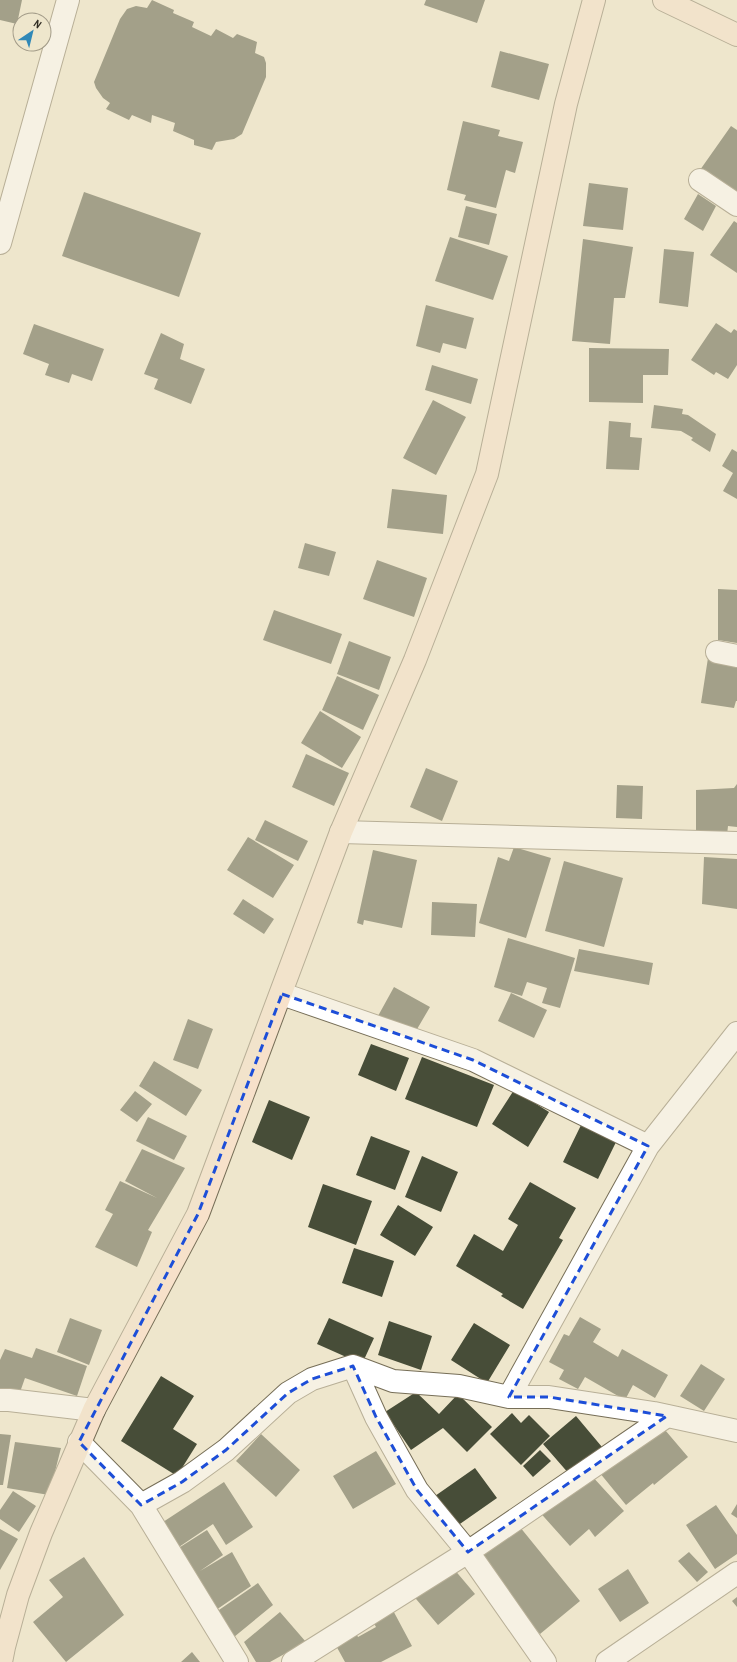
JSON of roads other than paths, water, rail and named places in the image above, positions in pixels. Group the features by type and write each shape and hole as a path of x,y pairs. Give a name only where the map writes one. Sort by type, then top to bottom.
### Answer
{"main road":[{"path":"2,1662 4,1647 18,1595 41,1533 94,1410 198,1214 282,994 341,832 415,660 487,474 566,104 594,0"},
{"path":"664,0 737,34"}],"street":[{"path":"0,243 68,0"},
{"path":"700,180 737,205"},
{"path":"341,832 737,843"},
{"path":"282,994 473,1060 648,1146"},
{"path":"509,1397 648,1146 737,1033"},
{"path":"353,1366 376,1417 417,1490 468,1552 545,1662"},
{"path":"141,1505 182,1482 226,1450 288,1393 312,1379 353,1366 393,1382 459,1386 509,1397 549,1397 667,1416 737,1431"},
{"path":"0,1400 94,1410"},
{"path":"293,1662 468,1552 667,1416"},
{"path":"79,1442 141,1505 237,1662"},
{"path":"607,1662 737,1572"}]}
